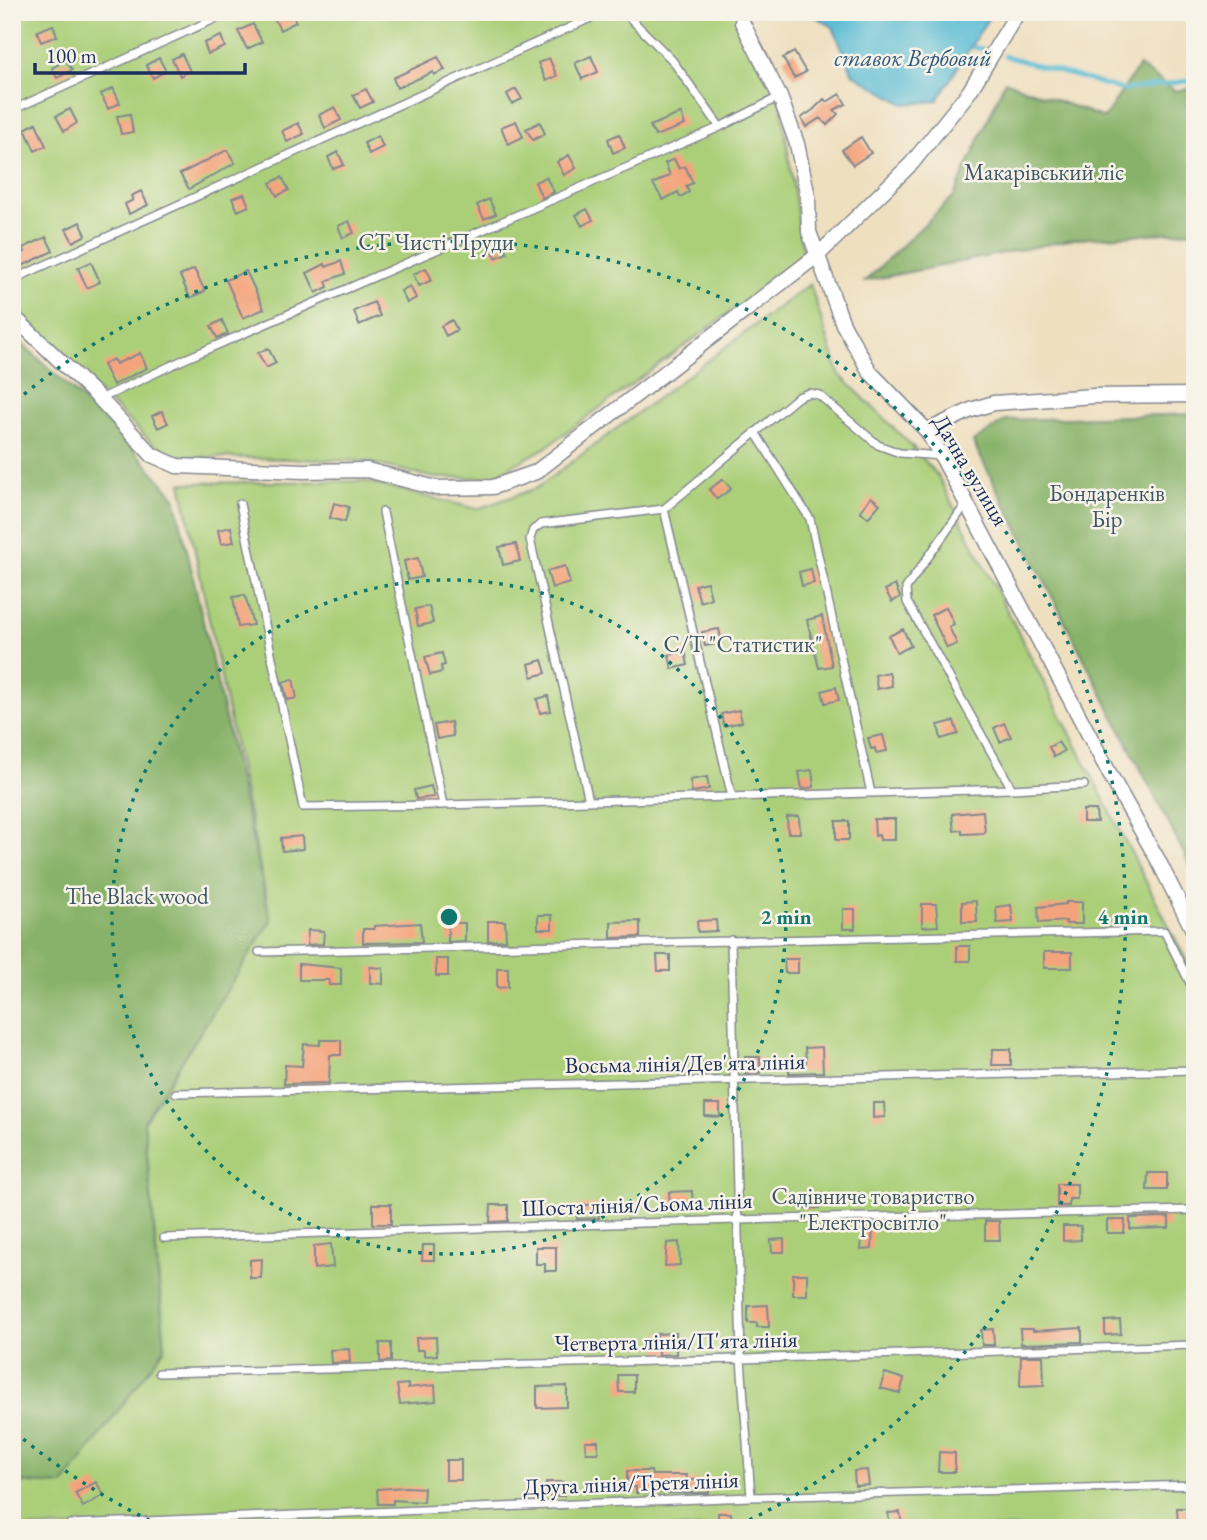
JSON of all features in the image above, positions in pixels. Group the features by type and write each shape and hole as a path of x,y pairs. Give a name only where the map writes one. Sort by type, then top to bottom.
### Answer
{"street":[{"path":"12,316 100,399 152,455 177,466 303,471 367,470 436,488 493,486 536,472 819,254 912,163 969,92 1018,12"},
{"name":"Дачна вулиця","path":"742,22 780,97 797,144 808,197 809,232 843,324 870,372 927,430 1195,934"},
{"path":"927,430 971,410 994,403 1094,396 1195,395"}],"lane":[{"path":"12,110 230,12"},
{"path":"12,280 604,12"},
{"path":"624,12 672,60 720,127"},
{"path":"100,399 184,359 720,127 780,97"},
{"path":"589,801 530,539 533,530 541,524 664,509 798,397 809,393 819,395 878,445 901,453 942,457"},
{"path":"755,432 810,519 871,793"},
{"path":"967,503 906,588 907,602 1012,789"},
{"path":"240,504 303,807 443,806 1084,785"},
{"path":"664,509 732,797"},
{"path":"383,512 443,806"},
{"path":"259,952 1164,931 1195,993"},
{"path":"731,940 741,1360 751,1497"},
{"name":"Восьма лінія/Дев'ята лінія","path":"176,1093 1195,1070"},
{"name":"Шоста лінія/Сьома лінія","path":"164,1238 736,1220 1195,1210"},
{"name":"Четверта лінія/П'ята лінія","path":"159,1373 741,1360 1195,1345"},
{"name":"Друга лінія/Третя лінія","path":"70,1524 751,1497 1195,1485"}],"green space":[{"name":"СТ Чисті Пруди","path":"12,12 739,12 780,97 804,258 545,448 492,477 435,478 362,461 177,456 152,443 12,309"},
{"name":"Макарівський ліс","path":"1139,66 1175,91 1195,87 1195,231 1074,239 865,281 954,196 1005,81 1104,118"},
{"name":"Садівниче товариство \"Електросвітло\"","path":"810,284 839,374 913,447 938,476 1195,977 1195,1528 12,1528 12,1479 165,1348 144,1121 256,943 267,901 181,483 363,481 477,509 537,488"},
{"name":"The Black wood","path":"12,334 121,435 175,497 271,921 144,1121 165,1348 63,1485 12,1482"},
{"name":"Бондаренків Бір","path":"1195,414 1195,875 973,442 1006,420"}],"water":[{"name":"ставок Вербовий","path":"808,12 992,12 937,101 904,104 853,74 833,27"}],"building":[{"path":"291,12 296,22 280,30 274,18"},
{"path":"253,24 262,42 247,49 238,31"},
{"path":"53,25 57,36 41,42 37,31"},
{"path":"221,36 225,47 208,54 204,43"},
{"path":"794,52 806,72 794,78 783,58"},
{"path":"182,54 190,71 180,76 172,59"},
{"path":"591,56 598,72 582,79 575,63"},
{"path":"438,57 445,70 434,75 433,72 397,88 393,78"},
{"path":"159,58 166,71 153,78 146,65"},
{"path":"549,58 557,76 546,81 538,63"},
{"path":"66,60 72,70 57,78 52,68"},
{"path":"113,88 120,103 108,109 101,94"},
{"path":"366,89 373,102 360,108 353,95"},
{"path":"516,89 522,99 512,104 507,94"},
{"path":"840,94 846,104 834,110 838,114 827,125 820,118 806,127 801,118 824,99 827,102"},
{"path":"335,107 341,120 325,128 319,115"},
{"path":"70,109 77,123 64,131 56,116"},
{"path":"681,113 685,125 655,136 650,126"},
{"path":"130,114 133,132 121,134 117,116"},
{"path":"516,121 523,137 508,144 501,127"},
{"path":"540,122 545,134 533,140 526,129"},
{"path":"36,123 46,146 35,151 25,129"},
{"path":"298,123 304,134 287,142 282,131"},
{"path":"619,134 625,148 613,153 608,139"},
{"path":"378,136 383,147 369,154 364,143"},
{"path":"861,137 871,153 853,165 842,150"},
{"path":"227,150 235,163 189,189 180,174"},
{"path":"338,152 344,165 333,169 328,157"},
{"path":"569,155 576,168 564,175 557,162"},
{"path":"674,159 679,169 685,166 693,183 686,186 689,192 680,197 678,192 663,200 653,184 670,175 665,163"},
{"path":"282,177 289,190 277,196 270,183"},
{"path":"546,177 554,192 542,198 535,182"},
{"path":"141,191 148,205 129,214 125,204 133,200 131,196"},
{"path":"244,194 249,206 238,211 232,198"},
{"path":"489,199 496,214 484,219 477,205"},
{"path":"587,209 593,220 582,226 576,215"},
{"path":"349,221 354,233 343,238 338,226"},
{"path":"80,222 86,235 73,242 66,229"},
{"path":"46,237 53,251 16,269 12,258 25,252 23,248"},
{"path":"502,241 507,253 496,258 491,246"},
{"path":"341,261 345,274 326,281 328,287 316,293 307,273 325,264 326,267"},
{"path":"91,262 100,282 87,288 78,268"},
{"path":"426,268 432,280 419,286 413,274"},
{"path":"194,269 205,291 190,298 180,276"},
{"path":"246,271 264,309 243,318 226,280"},
{"path":"410,286 416,298 407,303 401,291"},
{"path":"374,302 380,316 359,325 354,311"},
{"path":"222,320 228,334 217,338 211,326"},
{"path":"452,320 457,330 446,336 441,326"},
{"path":"268,348 276,363 266,368 258,353"},
{"path":"140,353 147,368 113,385 103,365 113,359 116,364"},
{"path":"162,411 168,423 158,428 152,416"},
{"path":"723,479 731,489 717,499 709,490"},
{"path":"871,497 880,504 868,518 860,511"},
{"path":"334,503 349,507 345,522 330,518"},
{"path":"231,527 234,542 221,544 218,530"},
{"path":"516,544 520,561 503,565 499,547"},
{"path":"418,558 422,577 408,580 404,561"},
{"path":"565,566 570,583 552,588 547,571"},
{"path":"811,569 814,583 802,586 799,572"},
{"path":"707,582 711,598 700,602 695,585"},
{"path":"895,585 900,597 892,602 885,590"},
{"path":"245,595 253,625 238,627 233,597"},
{"path":"429,606 433,623 418,626 415,609"},
{"path":"946,607 954,624 949,627 957,644 947,648 931,615"},
{"path":"822,616 832,666 819,668 807,620"},
{"path":"719,629 722,643 705,646 702,632"},
{"path":"903,629 911,646 897,653 889,636"},
{"path":"685,651 688,665 672,669 669,655"},
{"path":"442,653 445,665 441,666 442,672 430,675 425,657"},
{"path":"542,660 546,673 532,677 529,664"},
{"path":"889,672 892,686 877,689 875,675"},
{"path":"293,679 297,698 287,700 283,682"},
{"path":"836,687 839,700 825,703 822,691"},
{"path":"548,696 551,711 540,713 537,699"},
{"path":"739,710 742,722 724,726 721,714"},
{"path":"954,721 958,734 941,739 938,725"},
{"path":"451,722 453,736 437,739 434,725"},
{"path":"1004,723 1011,737 1000,742 994,728"},
{"path":"883,735 887,751 876,753 875,748 871,749 868,738"},
{"path":"1058,742 1064,751 1054,757 1049,747"},
{"path":"812,770 814,787 802,789 799,772"},
{"path":"707,777 709,789 692,792 690,780"},
{"path":"431,786 434,797 416,799 414,790"},
{"path":"1083,810 1096,810 1097,822 1083,822"},
{"path":"983,811 985,833 962,834 962,830 954,831 952,814"},
{"path":"799,816 800,833 788,833 787,817"},
{"path":"874,819 895,819 895,840 880,840 879,835 875,836"},
{"path":"836,821 849,821 849,840 836,840"},
{"path":"302,836 303,849 282,851 281,838"},
{"path":"976,901 977,922 962,922 962,902"},
{"path":"1082,902 1082,924 1066,924 1066,921 1039,923 1038,907"},
{"path":"922,904 936,904 938,926 922,927"},
{"path":"1011,905 1013,922 997,923 996,907"},
{"path":"843,909 855,909 855,929 843,929"},
{"path":"538,915 552,915 552,929 538,929"},
{"path":"716,920 717,931 698,932 697,921"},
{"path":"488,921 505,921 506,940 488,941"},
{"path":"640,921 640,937 611,938 611,922"},
{"path":"420,923 422,942 363,943 363,929"},
{"path":"448,923 465,923 465,941 448,942"},
{"path":"308,930 324,931 323,944 307,945"},
{"path":"957,946 970,946 970,961 957,961"},
{"path":"1044,952 1072,952 1072,968 1044,968"},
{"path":"657,955 670,955 670,971 658,971"},
{"path":"436,959 448,959 448,976 436,976"},
{"path":"784,959 798,959 798,973 785,973"},
{"path":"299,964 341,968 341,985 329,985 329,980 299,980"},
{"path":"370,967 383,968 383,984 370,983"},
{"path":"497,968 508,968 508,987 497,988"},
{"path":"320,1040 341,1040 341,1055 330,1055 329,1083 284,1084 285,1065 302,1066 304,1044 320,1045"},
{"path":"822,1047 823,1072 789,1073 789,1064 806,1062 805,1048"},
{"path":"993,1049 1011,1049 1011,1065 992,1065"},
{"path":"745,1057 760,1057 760,1073 745,1074"},
{"path":"873,1103 884,1103 885,1117 873,1118"},
{"path":"705,1104 720,1104 720,1117 705,1116"},
{"path":"1148,1173 1167,1173 1167,1190 1147,1190"},
{"path":"1057,1184 1077,1184 1077,1199 1069,1199 1069,1206 1057,1206"},
{"path":"692,1191 693,1206 670,1204 669,1192"},
{"path":"818,1193 819,1208 804,1209 803,1194"},
{"path":"373,1204 391,1204 391,1224 373,1224"},
{"path":"598,1204 599,1218 577,1219 576,1206"},
{"path":"491,1205 508,1205 508,1221 490,1222"},
{"path":"1169,1217 1169,1228 1130,1229 1130,1218"},
{"path":"1107,1220 1125,1220 1124,1233 1107,1233"},
{"path":"985,1221 999,1221 1000,1240 985,1240"},
{"path":"863,1223 873,1223 872,1249 861,1250"},
{"path":"1063,1226 1081,1226 1081,1240 1063,1241"},
{"path":"784,1239 784,1252 772,1252 771,1240"},
{"path":"679,1242 680,1265 665,1266 667,1243"},
{"path":"331,1244 333,1267 314,1269 314,1246"},
{"path":"423,1245 434,1245 434,1260 422,1260"},
{"path":"536,1247 556,1247 556,1271 545,1271 545,1264 536,1264"},
{"path":"262,1259 261,1278 250,1278 250,1260"},
{"path":"793,1274 807,1274 807,1295 793,1295"},
{"path":"768,1305 769,1327 757,1327 757,1323 748,1323 748,1306"},
{"path":"1120,1320 1121,1334 1105,1335 1105,1321"},
{"path":"1082,1328 1082,1342 1021,1344 1020,1329 1033,1331"},
{"path":"993,1329 994,1345 982,1345 981,1330"},
{"path":"676,1333 676,1354 658,1355 657,1334"},
{"path":"436,1337 437,1355 424,1356 424,1350 417,1350 416,1338"},
{"path":"380,1343 391,1343 391,1361 380,1362"},
{"path":"349,1349 350,1362 331,1363 330,1350"},
{"path":"1021,1356 1043,1356 1044,1385 1020,1386"},
{"path":"885,1373 904,1379 900,1393 880,1388"},
{"path":"618,1375 634,1375 634,1392 619,1392"},
{"path":"408,1384 408,1388 435,1385 436,1401 400,1404 397,1385"},
{"path":"567,1386 567,1407 537,1408 537,1387"},
{"path":"585,1441 598,1441 598,1453 586,1453"},
{"path":"939,1452 955,1453 955,1472 938,1472"},
{"path":"446,1460 461,1460 461,1480 446,1480"},
{"path":"867,1470 869,1485 855,1486 854,1471"},
{"path":"627,1471 651,1471 652,1475 687,1475 686,1480 709,1480 709,1493 636,1493 636,1487 627,1487"},
{"path":"96,1482 104,1495 83,1507 75,1493"},
{"path":"546,1482 563,1482 564,1496 546,1496"},
{"path":"424,1488 423,1502 393,1500 393,1504 378,1504 377,1489"},
{"path":"1177,1508 1190,1508 1190,1528 1178,1528"},
{"path":"900,1512 902,1527 890,1528 888,1513"},
{"path":"718,1513 731,1513 731,1528 718,1528"}],"waterway":[{"path":"973,47 982,49"},
{"path":"1005,56 1123,90 1195,80"}],"park label":[{"name":"С/Т \"Статистик\"","path":"743,644"}]}
